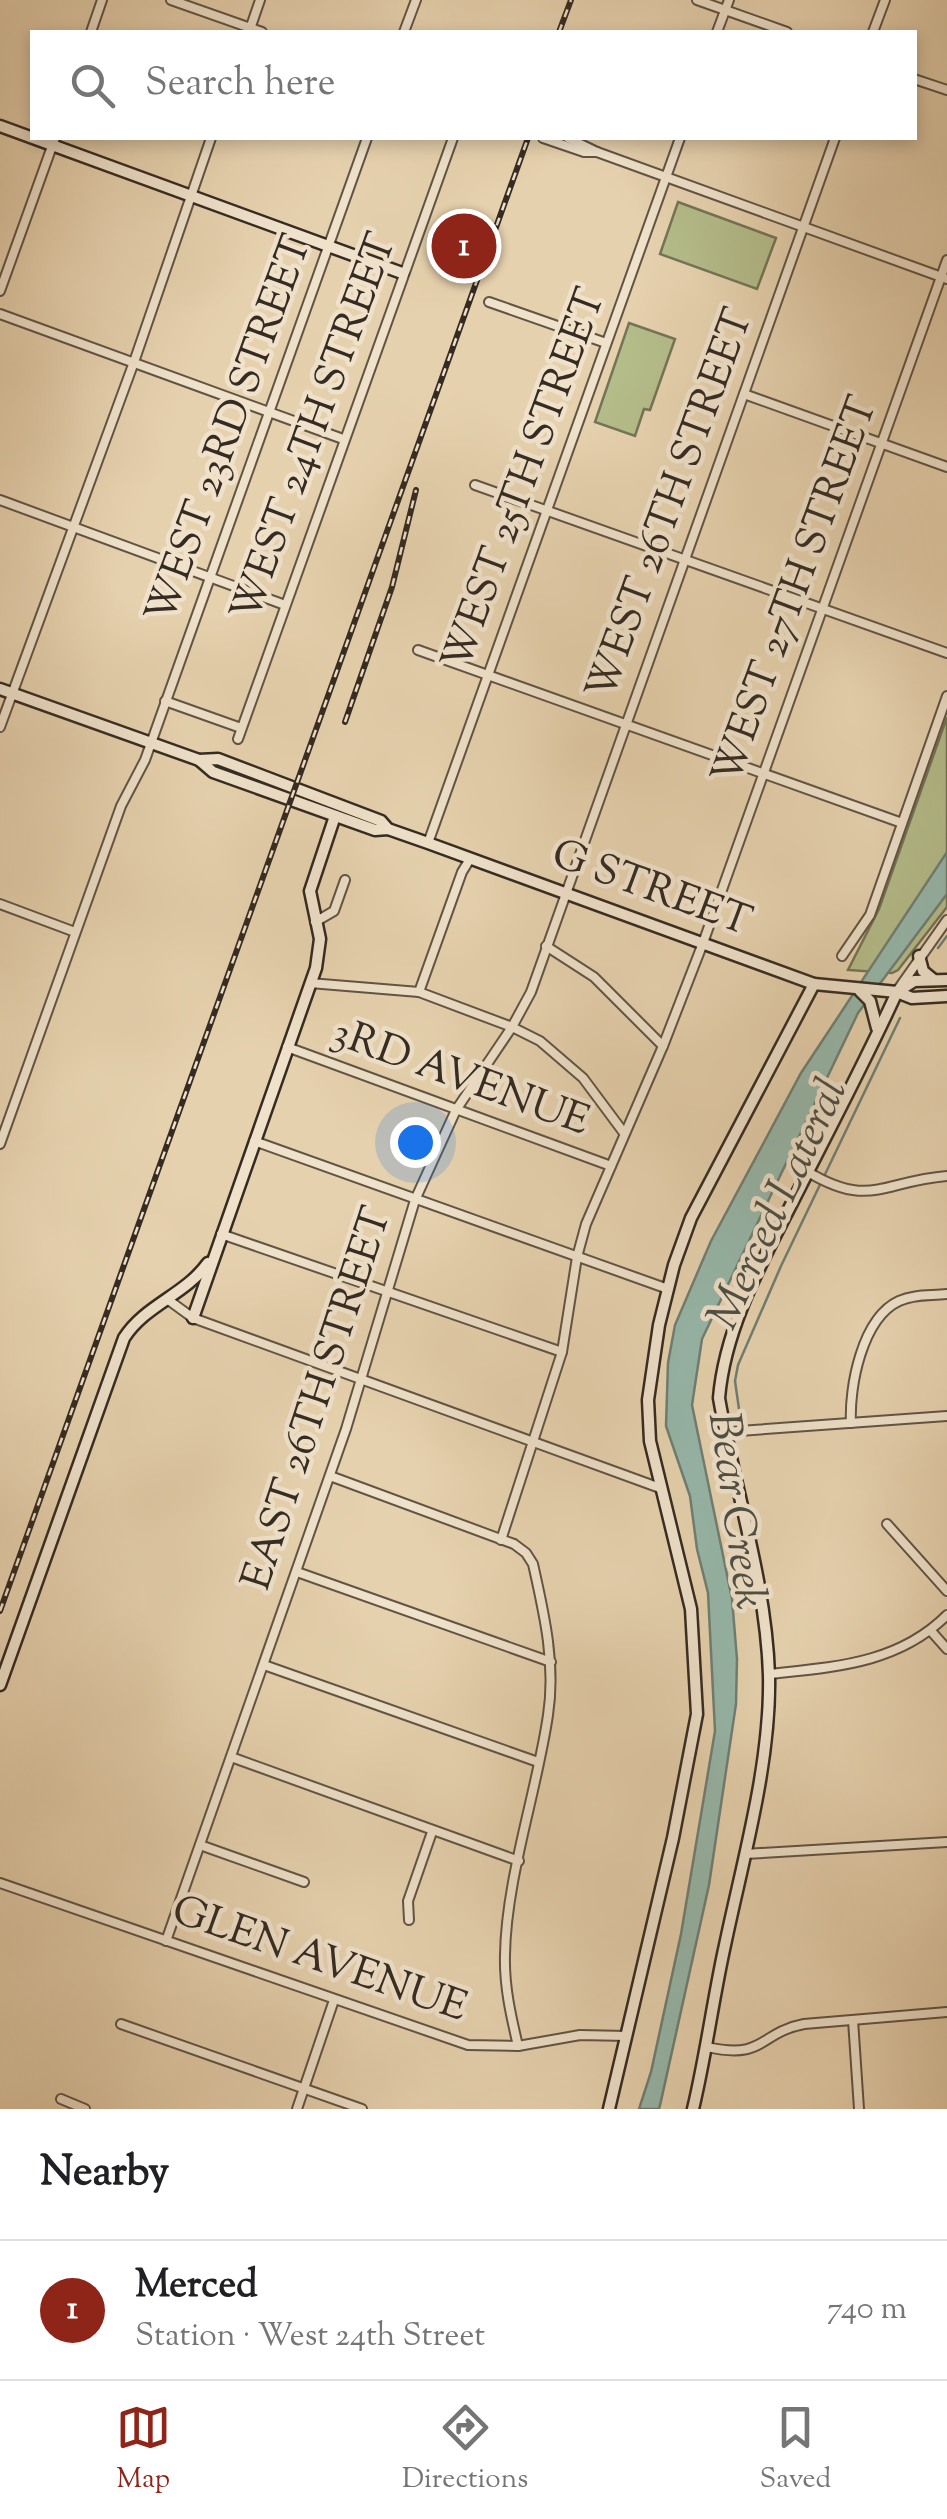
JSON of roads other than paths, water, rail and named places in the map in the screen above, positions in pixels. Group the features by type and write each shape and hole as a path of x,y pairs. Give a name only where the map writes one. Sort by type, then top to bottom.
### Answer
{"street":[{"path":"92,30 102,0"},
{"path":"171,0 249,30 260,0"},
{"path":"405,30 416,0"},
{"path":"697,0 781,30"},
{"path":"718,30 729,0"},
{"path":"874,30 884,0"},
{"path":"917,80 947,90"},
{"path":"0,126 30,134"},
{"path":"0,727 134,362 210,140"},
{"name":"WEST 23RD STREET","path":"0,1144 121,806 166,701 366,140"},
{"name":"WEST 24TH STREET","path":"238,739 452,140"},
{"path":"549,140 584,152 597,152"},
{"path":"572,140 944,278"},
{"name":"WEST 25TH STREET","path":"428,843 679,140"},
{"name":"WEST 26TH STREET","path":"564,892 834,140"},
{"path":"0,291 53,141 402,273"},
{"name":"WEST 27TH STREET","path":"501,1540 562,1352 586,1224 703,943 881,443 944,278 947,260"},
{"path":"489,302 606,343"},
{"path":"0,314 343,439"},
{"path":"744,394 947,467"},
{"path":"475,485 947,653"},
{"path":"0,500 285,605"},
{"path":"418,650 902,823"},
{"name":"G STREET","path":"0,688 199,760 212,772 375,830 388,829 428,843 814,984 912,998 947,996"},
{"path":"842,956 870,915 947,696"},
{"path":"166,701 241,728"},
{"name":"G STREET","path":"199,760 218,759 381,821 388,829"},
{"path":"193,1318 320,952 310,888 336,816"},
{"path":"419,992 470,858"},
{"path":"315,922 334,911 345,880"},
{"name":"EAST 26TH STREET","path":"166,1942 362,1382 416,1200 456,1110 531,992 564,892"},
{"path":"0,904 75,932"},
{"path":"693,2109 708,2048 766,1736 768,1674 754,1559 719,1398 726,1347 766,1254 812,1174 878,1032 891,992 947,920"},
{"path":"546,946 594,977 663,1046"},
{"path":"920,956 923,971 941,980"},
{"name":"G STREET","path":"891,992 914,981 941,980"},
{"path":"310,983 419,992 512,1027 540,1041 572,1068 625,1133"},
{"path":"609,2109 673,1838 697,1714 691,1609 650,1442 648,1400 668,1288 692,1218 814,984"},
{"path":"859,990 874,1009 878,1032"},
{"name":"3RD AVENUE","path":"288,1047 611,1166"},
{"path":"254,1141 668,1288"},
{"path":"812,1174 840,1190 866,1194 904,1181 947,1176"},
{"path":"220,1234 562,1352"},
{"path":"0,1685 124,1338 143,1313 198,1275 214,1254"},
{"path":"851,1423 855,1373 882,1314 895,1302 911,1296 947,1294"},
{"path":"167,1299 193,1318 660,1488"},
{"path":"725,1432 947,1416"},
{"path":"330,1476 501,1540 526,1552 533,1564 551,1662 548,1713 504,1956 509,2011 518,2046"},
{"path":"887,1524 947,1591"},
{"path":"296,1572 551,1662"},
{"path":"768,1674 829,1670 883,1657 931,1631 947,1615"},
{"path":"931,1631 947,1649"},
{"path":"264,1664 538,1762"},
{"path":"231,1757 519,1861"},
{"path":"409,1920 408,1901 432,1832"},
{"path":"745,1854 947,1842"},
{"path":"200,1846 304,1882"},
{"name":"GLEN AVENUE","path":"0,1883 450,2040 481,2046 518,2046 580,2035 626,2036"},
{"path":"296,2109 334,2000"},
{"path":"708,2048 750,2050 788,2027 947,2012"},
{"path":"854,2020 860,2109"},
{"path":"121,2024 362,2109"},
{"path":"61,2099 85,2109"}],"waterway":[{"name":"Merced Lateral","path":"938,948 947,936"},
{"name":"Merced Lateral","path":"741,1423 735,1381 738,1365 900,1018"}],"railway":[{"path":"560,30 571,0"},
{"path":"0,1611 527,140"},
{"path":"345,722 392,587 416,490"}],"place":[{"name":"Merced","path":"464,246"}],"water label":[{"name":"Bear Creek","path":"734,1511"}]}
